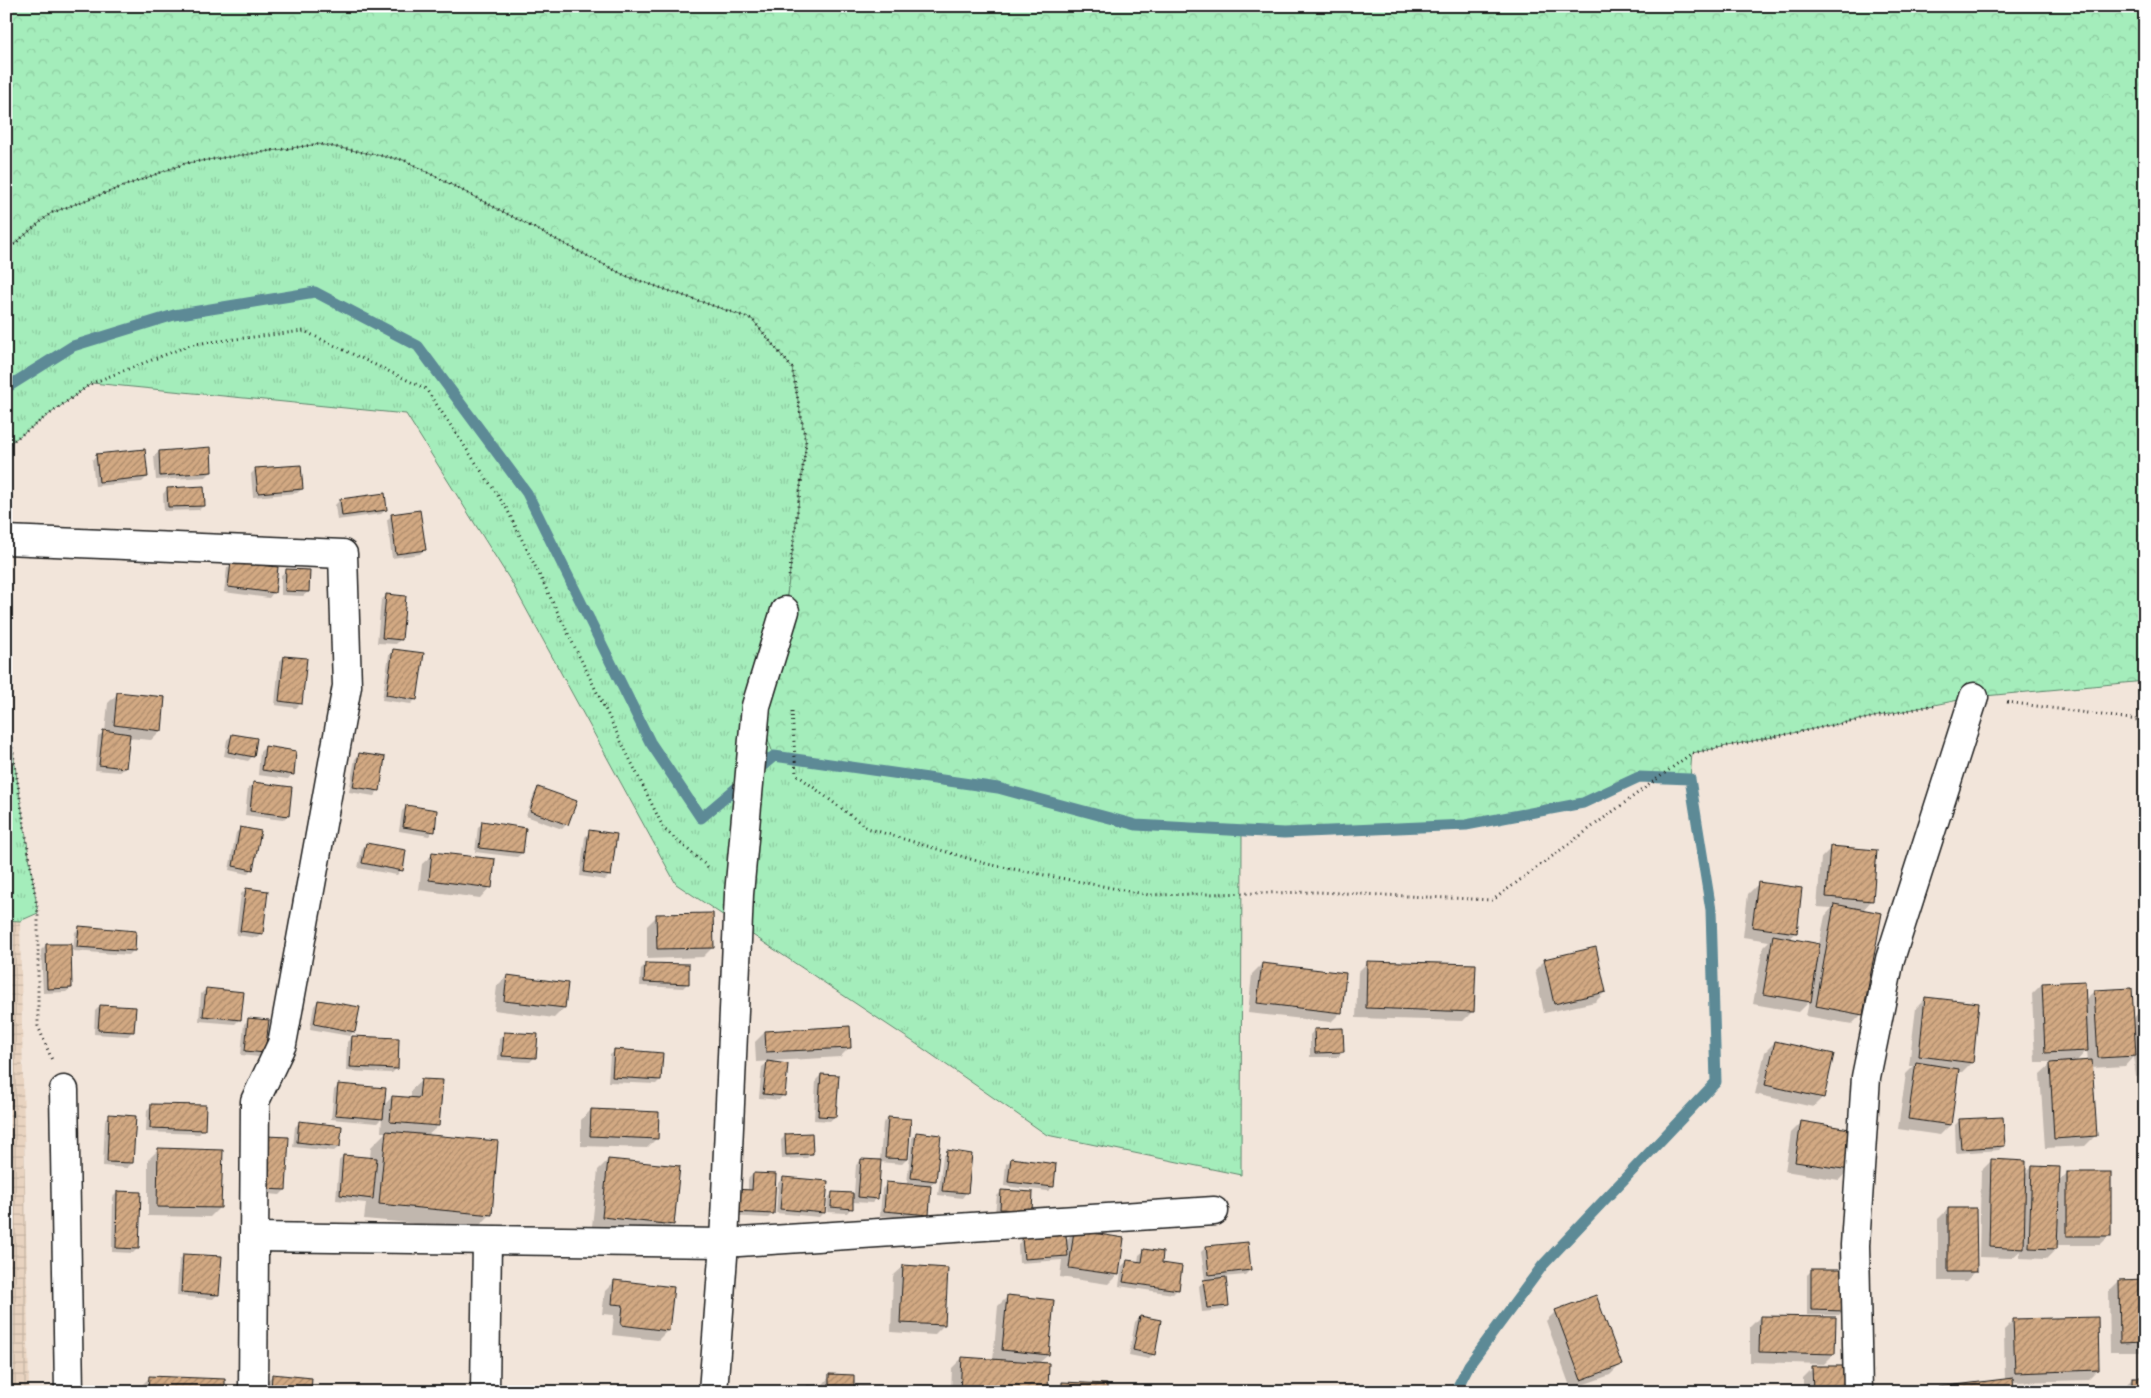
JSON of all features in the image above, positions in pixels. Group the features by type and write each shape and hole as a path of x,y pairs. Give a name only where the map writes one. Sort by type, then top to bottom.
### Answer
{"street":[{"path":"6,540 343,554 347,686 282,1044 256,1101 253,1392"},
{"path":"713,1392 724,1243 740,883 756,706 785,611"},
{"path":"1858,1392 1855,1245 1866,1077 1890,959 1974,697"},
{"path":"64,1090 69,1392"},
{"path":"254,1237 724,1243 1214,1211"},
{"path":"485,1392 487,1241"}],"path":[{"path":"6,250 51,213 186,162 319,144 404,160 626,276 752,319 792,368 806,443 785,611"},
{"path":"6,446 92,383 193,344 304,331 426,390 507,509 664,829 740,883"},
{"path":"791,707 796,774 867,828 987,864 1148,895 1318,892 1493,900 1692,753 1974,697 2145,721"},
{"path":"6,708 38,913 38,1026 64,1090"}],"shaded area":[{"path":"6,920 20,921 29,1392 6,1392"}],"green space":[{"path":"6,6 2145,6 2145,681 1974,697 1692,753 1690,779 1639,777 1583,803 1466,825 1284,833 1136,825 998,788 774,756 756,706 785,611 806,443 792,368 752,319 626,276 404,160 319,144 186,163 51,213 6,251"},
{"path":"319,144 404,160 626,276 752,319 792,368 806,443 785,611 998,788 1136,825 1242,831 1241,1175 1047,1135 915,1043 676,884 512,583 406,414 92,383 6,446 6,251 51,213 186,163"},
{"path":"6,708 38,913 20,921 6,920"}],"building":[{"path":"211,447 212,472 160,476 159,451"},
{"path":"145,449 148,477 99,482 96,454"},
{"path":"301,465 303,489 258,493 255,468"},
{"path":"204,486 205,506 168,507 167,488"},
{"path":"385,493 387,510 342,516 340,499"},
{"path":"420,510 426,550 396,554 391,514"},
{"path":"231,562 278,567 275,593 228,587"},
{"path":"286,569 310,570 309,592 285,591"},
{"path":"386,594 406,596 402,640 382,638"},
{"path":"393,649 424,653 417,700 386,695"},
{"path":"284,656 307,658 302,704 279,701"},
{"path":"117,692 165,697 162,731 114,725"},
{"path":"103,730 130,734 126,768 99,765"},
{"path":"232,734 257,738 254,757 228,752"},
{"path":"265,746 296,751 294,775 262,770"},
{"path":"359,753 385,757 380,791 353,787"},
{"path":"253,782 292,787 289,816 250,811"},
{"path":"538,787 577,801 568,825 530,811"},
{"path":"406,805 437,810 435,832 403,827"},
{"path":"482,821 526,828 523,853 479,848"},
{"path":"240,827 261,831 253,870 233,866"},
{"path":"589,830 617,834 611,876 584,872"},
{"path":"366,843 406,850 403,871 362,863"},
{"path":"1830,846 1877,850 1873,901 1826,897"},
{"path":"432,852 495,859 492,888 429,880"},
{"path":"1758,882 1802,888 1797,933 1752,927"},
{"path":"246,888 268,891 263,934 240,931"},
{"path":"1834,904 1882,913 1863,1015 1816,1006"},
{"path":"713,913 714,948 657,949 656,914"},
{"path":"79,926 136,931 135,951 77,947"},
{"path":"1773,935 1820,944 1811,1002 1763,994"},
{"path":"46,944 71,944 72,988 47,989"},
{"path":"1596,947 1606,992 1554,1004 1544,959"},
{"path":"1367,961 1476,964 1474,1012 1366,1008"},
{"path":"645,963 689,964 689,984 644,982"},
{"path":"1262,963 1346,973 1342,1013 1257,1003"},
{"path":"507,975 568,983 565,1008 504,1001"},
{"path":"2085,981 2088,1051 2045,1053 2042,983"},
{"path":"206,988 244,992 241,1020 203,1016"},
{"path":"2132,988 2136,1056 2098,1058 2094,990"},
{"path":"1925,997 1979,1003 1973,1063 1919,1056"},
{"path":"318,1000 360,1007 355,1032 314,1024"},
{"path":"100,1005 136,1007 134,1032 98,1030"},
{"path":"2145,1010 2145,1061 2139,1011"},
{"path":"248,1018 269,1020 265,1053 245,1051"},
{"path":"850,1026 851,1048 766,1052 765,1031"},
{"path":"1343,1028 1344,1052 1315,1053 1314,1029"},
{"path":"504,1032 538,1034 536,1058 502,1056"},
{"path":"352,1036 399,1038 398,1069 350,1067"},
{"path":"1775,1041 1834,1054 1824,1098 1765,1085"},
{"path":"614,1049 663,1053 661,1080 612,1077"},
{"path":"2092,1060 2097,1136 2054,1139 2050,1063"},
{"path":"767,1061 788,1064 785,1096 763,1094"},
{"path":"1916,1062 1959,1069 1951,1125 1908,1119"},
{"path":"821,1074 839,1075 836,1117 818,1116"},
{"path":"421,1079 443,1080 439,1126 390,1122 392,1096 419,1098"},
{"path":"338,1084 386,1088 383,1119 335,1115"},
{"path":"151,1104 206,1105 205,1130 150,1128"},
{"path":"591,1109 659,1112 658,1139 590,1136"},
{"path":"109,1114 136,1116 133,1163 107,1162"},
{"path":"888,1117 911,1119 908,1159 885,1158"},
{"path":"2003,1117 2005,1146 1961,1149 1959,1119"},
{"path":"299,1121 342,1126 340,1147 297,1142"},
{"path":"1801,1121 1856,1130 1850,1170 1795,1162"},
{"path":"386,1131 498,1141 492,1215 379,1204"},
{"path":"916,1132 941,1135 936,1181 911,1178"},
{"path":"812,1133 813,1154 786,1155 785,1134"},
{"path":"265,1136 289,1137 286,1190 262,1189"},
{"path":"158,1148 223,1150 221,1208 157,1207"},
{"path":"947,1150 972,1154 968,1193 942,1191"},
{"path":"343,1155 377,1158 373,1199 340,1195"},
{"path":"1011,1158 1056,1164 1054,1187 1008,1182"},
{"path":"608,1159 680,1166 674,1225 602,1217"},
{"path":"861,1159 881,1160 878,1199 858,1197"},
{"path":"1991,1159 2026,1161 2024,1249 1989,1247"},
{"path":"2032,1166 2060,1167 2057,1249 2029,1248"},
{"path":"2067,1172 2111,1172 2111,1236 2067,1236"},
{"path":"753,1173 776,1174 774,1214 732,1212 733,1189 752,1190"},
{"path":"783,1177 828,1181 825,1213 780,1209"},
{"path":"886,1182 931,1186 929,1215 884,1211"},
{"path":"1001,1190 1033,1192 1032,1211 1000,1209"},
{"path":"117,1191 141,1192 139,1249 116,1248"},
{"path":"832,1192 853,1193 853,1209 831,1207"},
{"path":"1948,1208 1976,1208 1977,1272 1948,1272"},
{"path":"1074,1230 1124,1238 1119,1275 1069,1268"},
{"path":"1066,1235 1068,1256 1024,1259 1022,1238"},
{"path":"1248,1242 1251,1270 1209,1275 1206,1246"},
{"path":"1144,1249 1163,1252 1162,1263 1182,1266 1179,1290 1123,1282 1127,1260 1142,1262"},
{"path":"183,1254 222,1256 219,1295 181,1292"},
{"path":"903,1265 948,1268 945,1325 900,1323"},
{"path":"1811,1269 1845,1269 1845,1311 1811,1310"},
{"path":"1226,1277 1229,1306 1207,1308 1203,1280"},
{"path":"2145,1279 2145,1342 2120,1343 2119,1280"},
{"path":"614,1280 674,1287 669,1331 621,1325 623,1305 612,1304"},
{"path":"1007,1295 1054,1300 1049,1355 1002,1350"},
{"path":"1596,1295 1622,1365 1581,1380 1555,1310"},
{"path":"1140,1316 1161,1320 1155,1355 1133,1350"},
{"path":"1760,1316 1836,1317 1835,1354 1759,1352"},
{"path":"2098,1317 2099,1370 2015,1373 2013,1319"},
{"path":"962,1357 1049,1363 1048,1392 960,1392"},
{"path":"1812,1366 1846,1366 1846,1392 1813,1392"},
{"path":"272,1374 312,1378 311,1392 271,1392"},
{"path":"829,1374 854,1375 854,1387 869,1387 869,1392 807,1392 807,1386 829,1387"},
{"path":"149,1376 225,1379 225,1392 148,1392"},
{"path":"2132,1377 2145,1377 2145,1392 2132,1392"},
{"path":"2013,1378 2014,1392 1939,1392 1939,1387"},
{"path":"1062,1382 1107,1384 1107,1392 1062,1392"}],"waterway":[{"path":"6,388 73,346 174,315 315,292 418,346 527,493 650,742 701,818 774,756 998,788 1136,825 1284,833 1466,825 1583,803 1639,777 1690,779 1711,910 1716,1082 1543,1265 1469,1365 1455,1392"}]}
